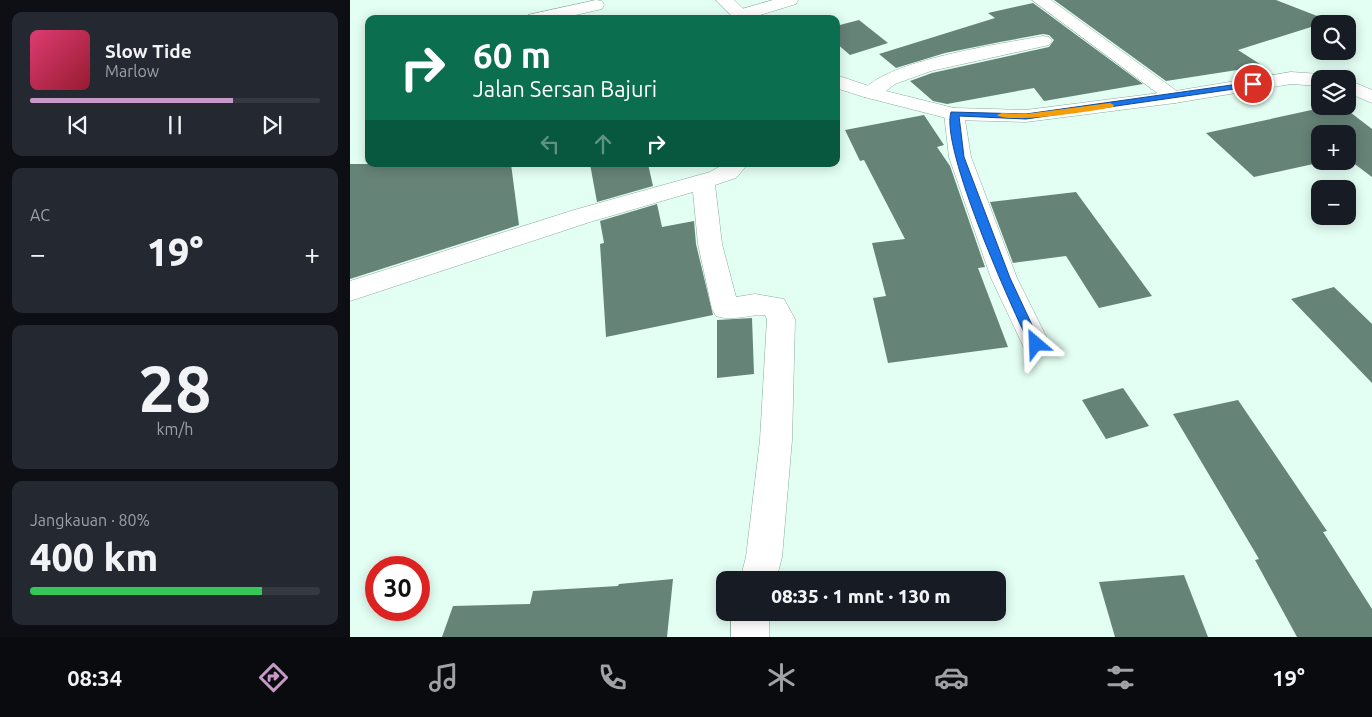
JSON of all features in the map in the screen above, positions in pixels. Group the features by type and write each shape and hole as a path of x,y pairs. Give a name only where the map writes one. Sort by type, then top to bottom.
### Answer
{"street":[{"path":"724,0 741,15"},
{"path":"749,15 790,0"},
{"path":"1040,0 1175,97"},
{"path":"557,15 598,8"},
{"path":"870,93 888,80 926,66 1043,41"},
{"path":"840,82 870,93 954,114 1026,116 1175,97 1291,78 1311,79"},
{"path":"1356,90 1372,97"},
{"path":"954,114 960,157 1004,278 1036,344"},
{"path":"350,291 582,216 728,173 734,167"},
{"path":"703,181 710,244 726,309 755,304 774,306 781,319 776,440 764,557 760,571"},
{"path":"750,621 750,637"}],"building":[{"path":"1054,0 1276,0 1315,15 1311,15 1311,27 1238,50 1263,66 1166,81"},
{"path":"1033,3 1143,84 1044,101 1034,88 947,104 933,101 910,81 932,73 1049,47 1054,40 1049,35 1043,34 945,53 896,68 879,54 995,18 988,13"},
{"path":"859,20 888,43 850,55 840,46 840,25"},
{"path":"1311,110 1311,115 1354,115 1372,129 1372,177 1356,165 1356,125 1311,125 1311,165 1254,177 1206,133"},
{"path":"924,115 944,145 937,147 950,166 985,267 978,268 1008,347 888,363 873,298 886,296 872,243 905,239 864,160 860,161 845,130"},
{"path":"350,164 365,164 365,167 511,167 519,225 350,279"},
{"path":"591,167 649,167 653,186 597,202"},
{"path":"1076,192 1152,296 1099,308 1066,256 1013,263 990,202"},
{"path":"657,204 662,227 694,221 696,244 713,315 606,337 600,244 604,243 600,221"},
{"path":"1334,287 1372,324 1372,383 1291,299"},
{"path":"752,318 754,374 717,378 717,320"},
{"path":"1123,388 1149,426 1106,439 1082,400"},
{"path":"1238,400 1327,531 1323,532 1372,609 1372,637 1297,637 1255,560 1259,559 1173,414"},
{"path":"1184,575 1208,637 1115,637 1099,582"},
{"path":"673,579 667,637 442,637 453,606 530,604 533,591 618,586 619,584"}],"slow traffic":[{"path":"1002,115 1026,116 1110,105"}],"route":[{"path":"1036,344 1004,278 960,157 954,114 1026,116 1175,97 1253,84"}]}
